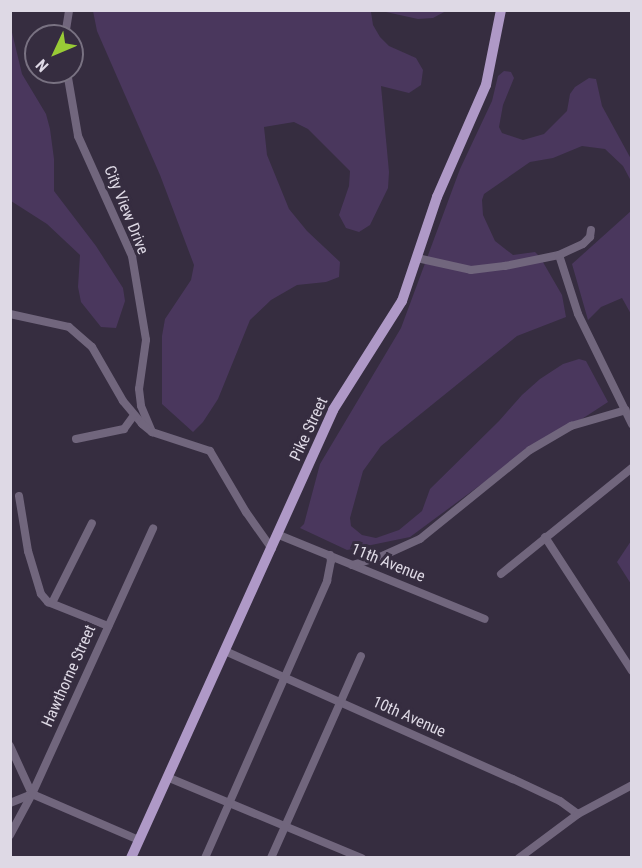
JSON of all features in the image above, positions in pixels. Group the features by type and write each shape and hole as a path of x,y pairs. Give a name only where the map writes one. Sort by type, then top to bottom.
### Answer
{"main road":[{"name":"Pike Street","path":"131,858 279,535 333,410 402,301 437,197 486,85 501,10"}],"street":[{"name":"City View Drive","path":"69,84 78,136 132,256 146,340 139,389 141,406 152,432"},
{"path":"417,258 471,270 559,255 583,244 590,237 591,230"},
{"path":"559,255 578,314 632,424"},
{"path":"10,314 69,327 92,347 134,415 142,424 152,432 210,451 246,512 272,549"},
{"path":"352,565 380,557 420,539 530,450 571,426 626,410"},
{"path":"76,439 124,429 134,415"},
{"path":"501,574 632,468"},
{"path":"19,496 28,551 41,594 52,603 108,626"},
{"path":"52,603 92,523"},
{"name":"Hawthorne Street","path":"10,835 32,794 153,528"},
{"name":"11th Avenue","path":"279,535 485,620"},
{"path":"545,537 632,671"},
{"path":"205,858 327,581 330,555"},
{"name":"10th Avenue","path":"225,651 513,779 560,801 578,814"},
{"path":"271,858 361,657"},
{"path":"10,746 32,794 139,840"},
{"path":"167,777 362,858"},
{"path":"519,858 578,814 632,785"},
{"path":"10,803 32,794"}],"shaded area":[{"path":"93,11 446,11 433,18 418,19 386,12 371,12 373,25 380,37 389,46 416,58 423,70 421,85 409,93 381,86 389,172 388,188 370,225 359,232 346,228 339,215 349,186 350,171 308,129 294,122 264,127 267,155 289,209 307,231 340,262 339,277 326,282 297,285 271,300 250,320 218,399 203,422 193,432 162,404 162,336 165,319 191,280 194,265 160,175 97,31"},
{"path":"10,24 24,84 28,84 46,114 50,129 54,159 54,191 96,246 123,288 125,301 116,328 101,327 81,302 78,287 80,255 47,224 11,201"},
{"path":"504,71 511,72 514,78 503,105 499,127 502,133 523,140 544,134 567,111 570,94 575,87 589,78 596,79 602,106 631,159 631,181 623,166 605,149 582,146 553,158 530,162 484,194 483,215 495,241 513,255 535,252 540,257 562,295 566,317 517,336 381,446 363,471 350,518 351,526 362,535 376,538 399,530 422,511 430,489 522,395 540,379 563,364 579,359 586,361 608,402 479,486 410,537 347,550 300,528 304,524 320,464 401,328 460,169 492,101 498,76"},
{"path":"631,211 631,314 622,298 601,307 588,320 572,264"},
{"path":"631,541 631,584 617,562"}]}
